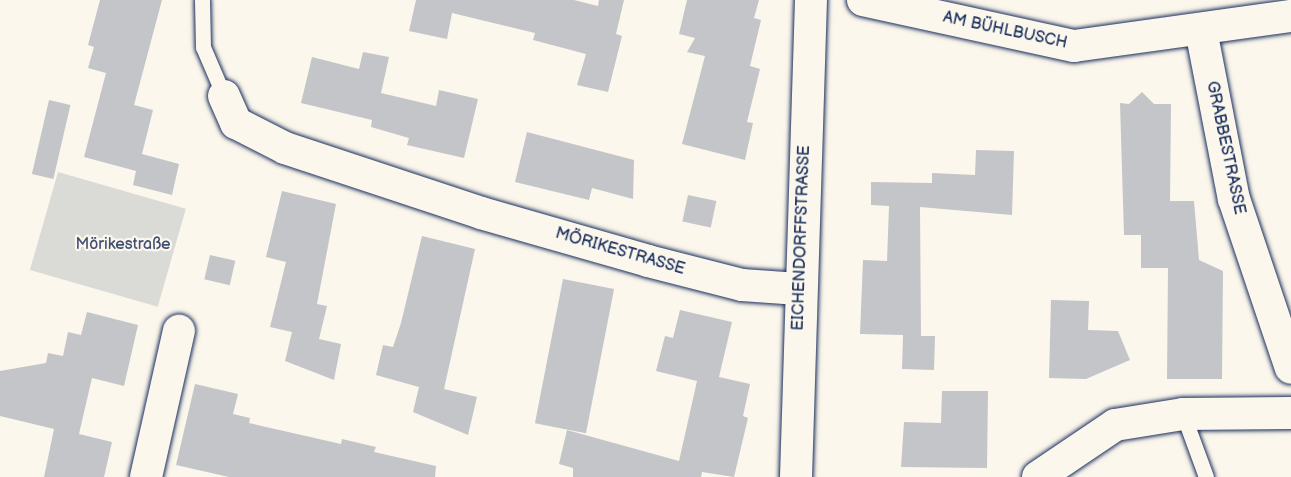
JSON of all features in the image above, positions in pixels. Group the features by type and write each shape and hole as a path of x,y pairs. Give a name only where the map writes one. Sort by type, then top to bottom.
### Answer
{"street":[{"name":"EICHENDORFFSTRASSE","path":"796,477 799,289 811,0"},
{"name":"AM BÜHLBUSCH","path":"863,0 1074,46 1201,30 1289,11"},
{"name":"GRABBESTRASSE","path":"1201,30 1234,199 1291,368"},
{"name":"MÖRIKESTRASSE","path":"224,96 236,123 296,152 648,261 742,285 799,289"},
{"path":"146,477 179,332"},
{"path":"1038,477 1085,463 1114,425 1183,414 1291,413"}],"lane":[{"path":"202,0 203,47 224,96"},
{"path":"1183,414 1206,477"}],"green space":[{"name":"Mörikestraße","path":"58,172 186,209 158,307 30,270"}],"building":[{"path":"100,0 162,0 134,105 153,110 142,154 179,164 172,195 133,185 136,171 84,157 106,73 88,68 94,47 88,45"},
{"path":"416,0 574,0 598,6 599,0 624,0 616,34 622,36 608,92 577,85 586,54 533,40 535,33 452,13 447,39 409,31"},
{"path":"687,0 759,0 754,18 761,20 750,66 760,69 747,122 753,123 745,160 682,144 705,56 687,52 695,38 679,34"},
{"path":"363,52 389,57 381,93 436,106 439,90 478,99 464,158 407,145 409,138 371,127 372,120 301,103 312,57 359,69"},
{"path":"1142,92 1154,104 1171,104 1170,201 1194,201 1199,260 1223,271 1222,379 1167,379 1168,268 1141,268 1141,235 1124,235 1120,103 1129,104"},
{"path":"49,100 70,105 53,179 32,174"},
{"path":"527,132 634,160 633,199 592,188 589,200 515,182"},
{"path":"976,150 1014,151 1012,215 920,207 921,336 935,336 934,370 902,369 903,335 860,334 863,260 887,261 889,206 871,205 871,182 932,183 932,173 975,175"},
{"path":"282,191 336,204 317,304 327,306 319,339 341,344 334,380 285,361 292,332 270,327 286,262 266,257"},
{"path":"688,195 716,201 711,227 682,221"},
{"path":"422,236 475,249 444,389 477,397 468,435 413,412 419,387 376,375 383,345 393,347 401,323"},
{"path":"210,255 235,261 230,285 204,279"},
{"path":"563,279 614,289 586,433 535,423"},
{"path":"1051,300 1089,301 1088,330 1118,331 1130,360 1086,379 1049,378"},
{"path":"680,310 732,322 719,377 750,384 743,416 748,418 734,477 702,472 701,477 573,477 573,468 559,464 567,430 679,461 697,381 656,371 665,336 673,338"},
{"path":"87,312 138,325 124,386 92,378 79,434 112,442 104,477 44,477 54,429 0,416 0,371 46,363 48,353 63,356 68,332 81,335"},
{"path":"195,384 238,394 233,414 250,418 249,423 341,444 342,439 376,447 374,452 436,466 435,477 229,477 176,465"},
{"path":"942,391 988,391 987,468 901,467 904,422 941,423"}]}
